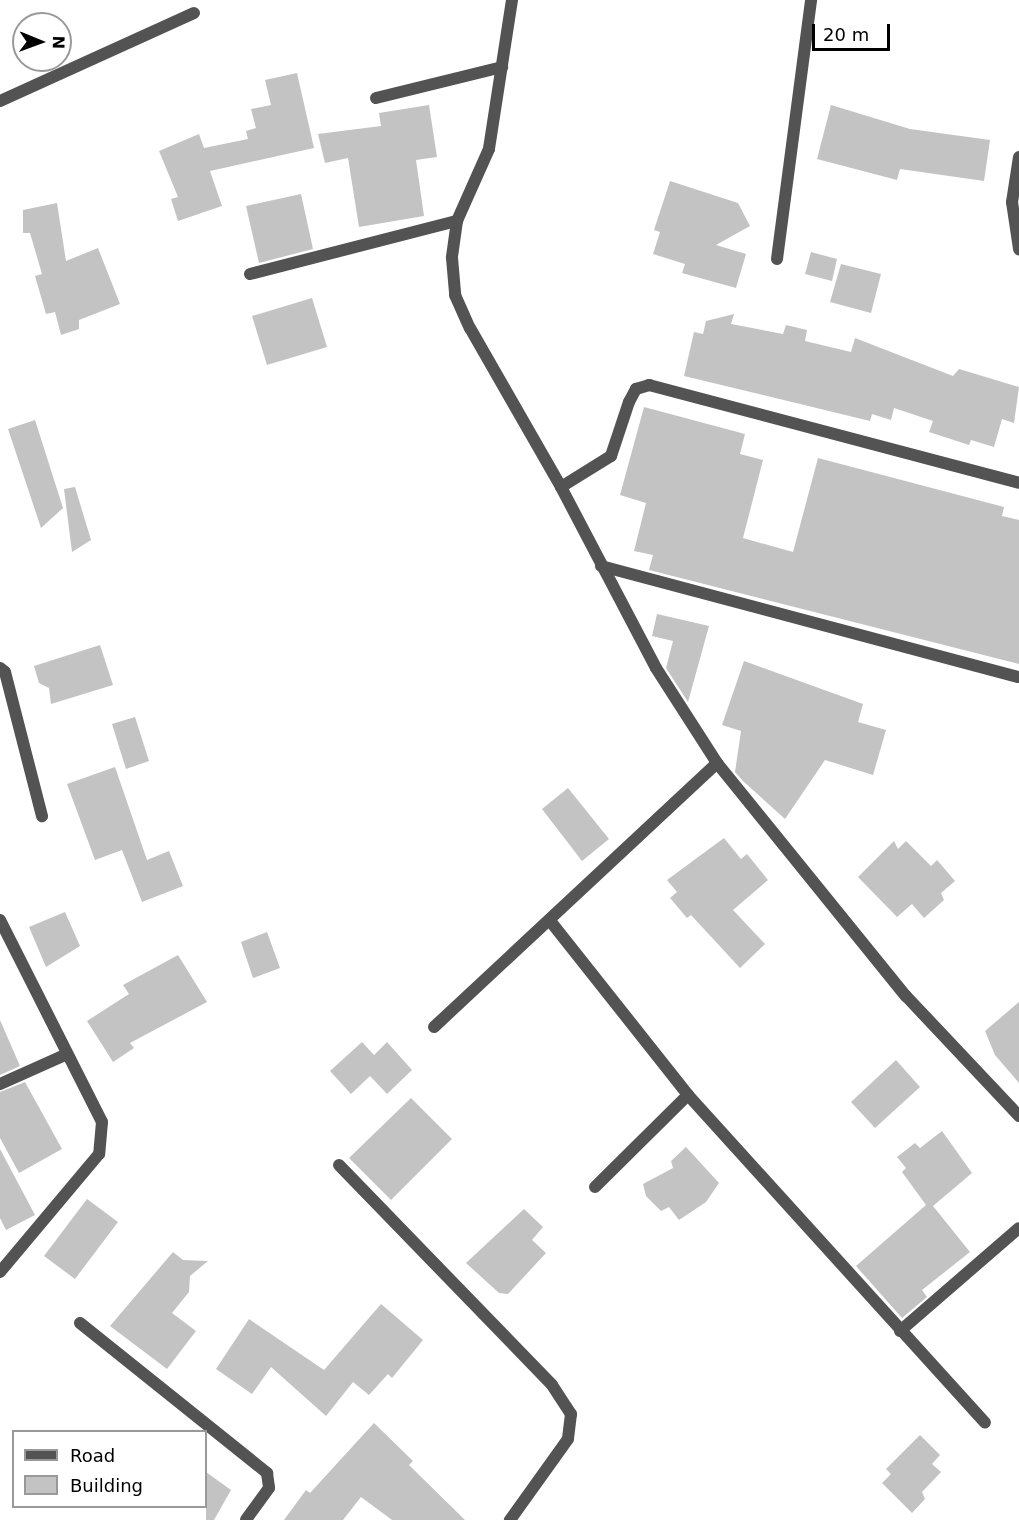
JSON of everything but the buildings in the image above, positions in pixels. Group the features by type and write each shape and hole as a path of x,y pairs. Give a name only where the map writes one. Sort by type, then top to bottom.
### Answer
{"street":[{"path":"512,0 489,149 457,221 452,279 455,295 561,487 656,668 717,763 906,996 1019,1116"},
{"path":"777,259 811,0"},
{"path":"0,101 194,13"},
{"path":"376,98 502,67"},
{"path":"1019,157 1012,202 1019,249"},
{"path":"250,274 457,221"},
{"path":"561,487 610,456 629,402 636,389 649,385 1019,483"},
{"path":"601,566 1019,677"},
{"path":"0,668 5,672 42,816"},
{"path":"434,1027 551,922 717,763"},
{"path":"0,920 102,1122 99,1154 0,1272"},
{"path":"551,922 688,1095 985,1422"},
{"path":"0,1084 68,1054"},
{"path":"595,1187 688,1095"},
{"path":"339,1165 552,1385 571,1414 568,1439 510,1520"},
{"path":"900,1331 1019,1228"},
{"path":"80,1323 267,1473 269,1488 246,1520"}]}
